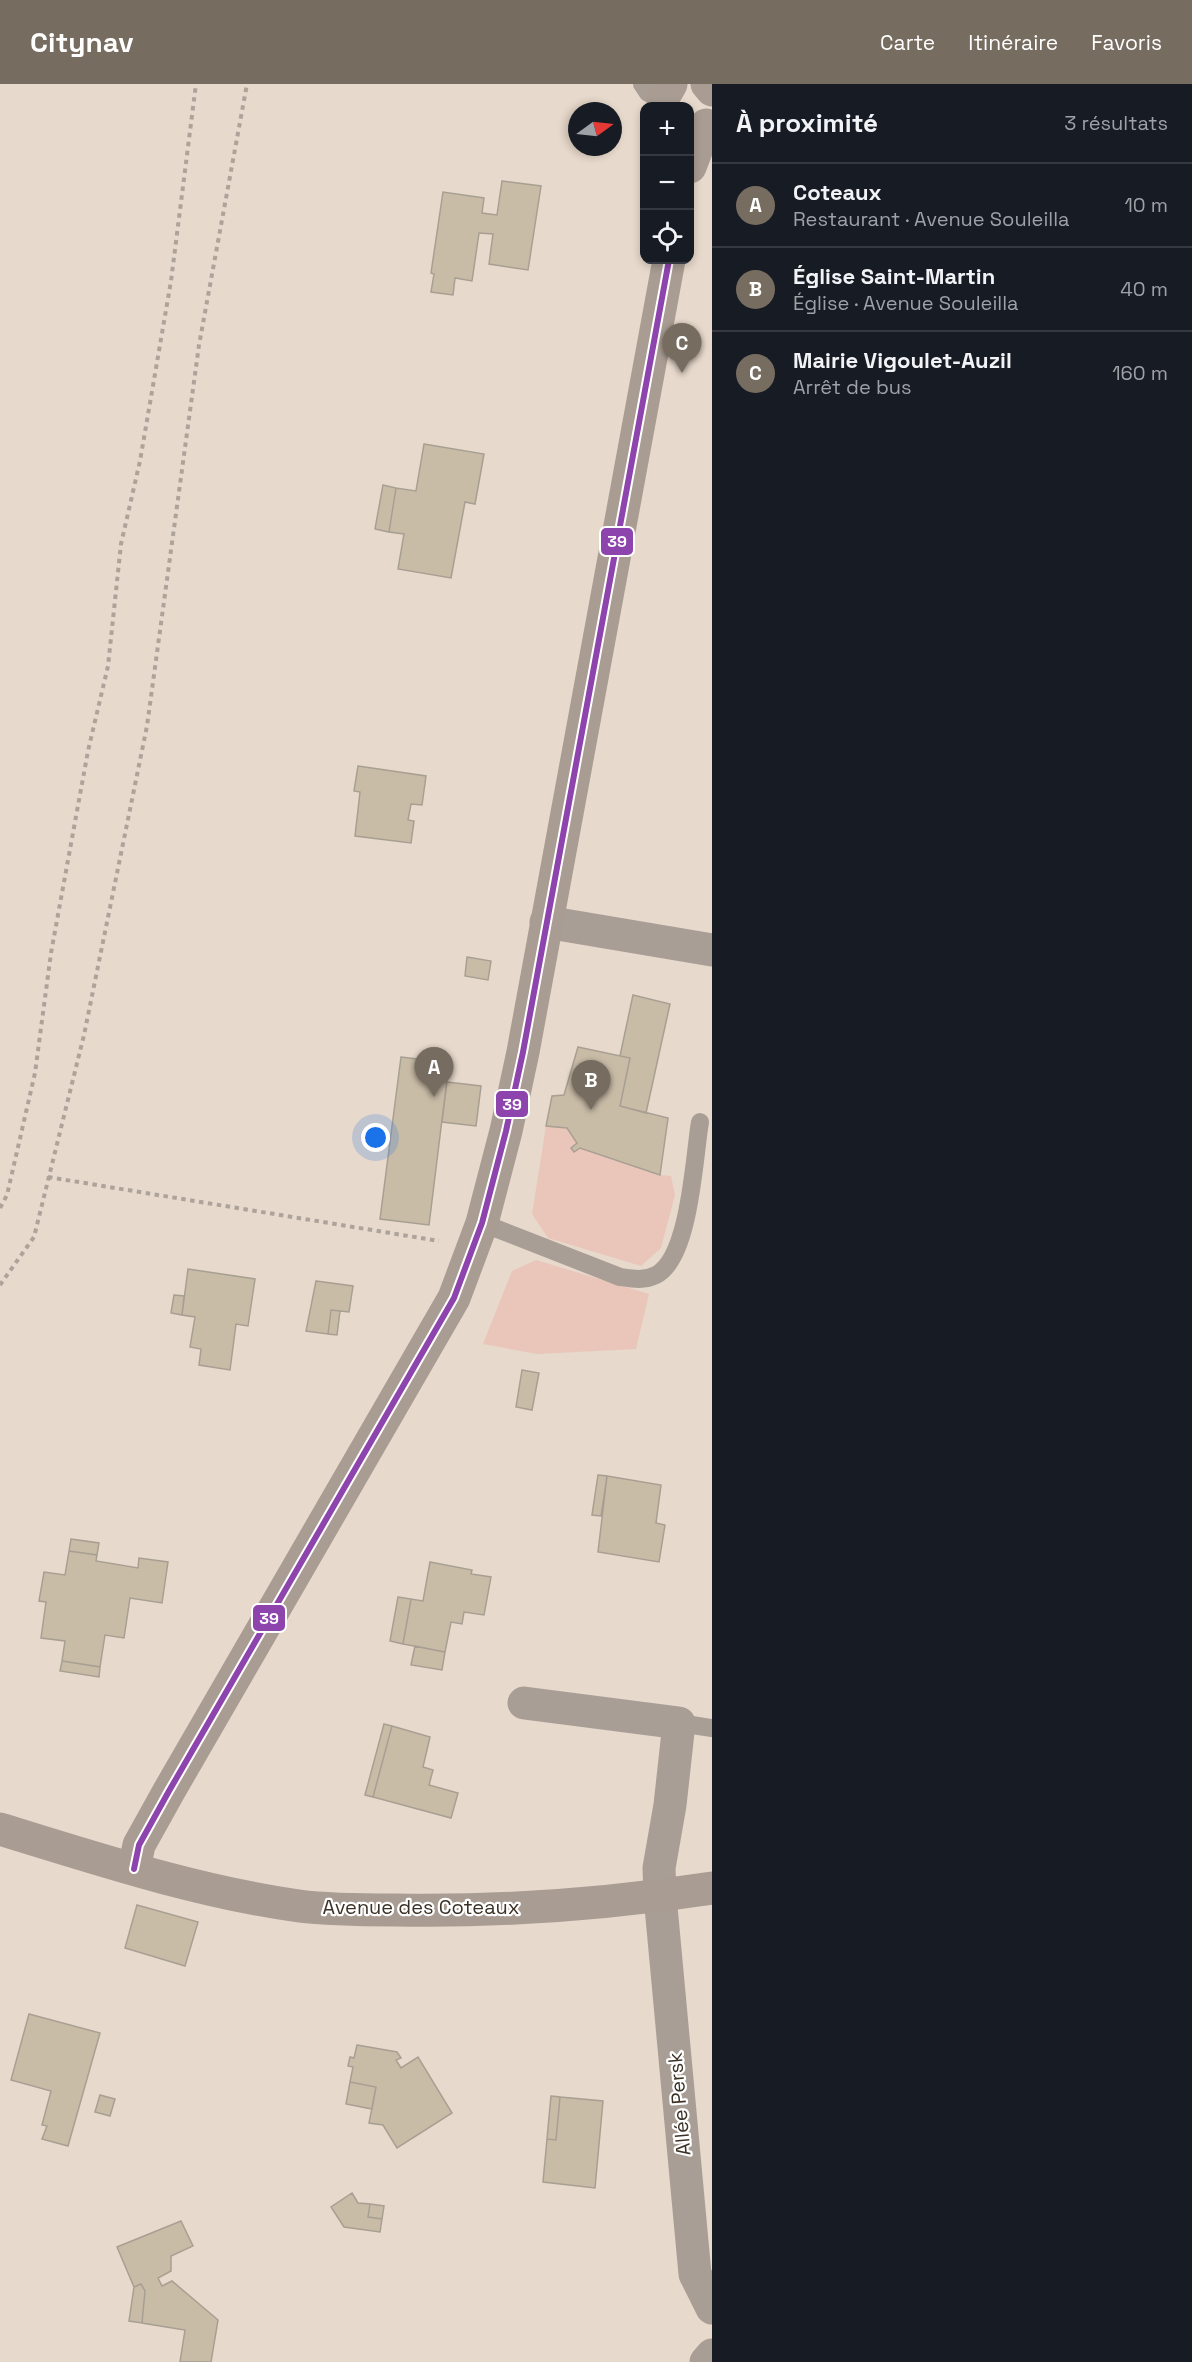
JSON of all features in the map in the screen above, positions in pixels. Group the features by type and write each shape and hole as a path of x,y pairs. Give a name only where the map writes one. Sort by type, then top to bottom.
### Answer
{"street":[{"path":"693,156 707,103"},
{"path":"134,1869 139,1845 169,1791 454,1298 482,1223 507,1131 668,264"},
{"path":"546,922 712,950"},
{"path":"524,1703 679,1723"},
{"name":"Allée Persk","path":"679,1723 670,1805 659,1868 660,1896 695,2274 712,2308"},
{"name":"Avenue des Coteaux","path":"0,1829 134,1869 245,1897 301,1906 466,1912 660,1896 712,1888"},
{"path":"706,2362 712,2355"}],"lane":[{"path":"482,1223 620,1277 643,1280 659,1274 671,1261 683,1230 700,1122"},
{"path":"679,1723 712,1728"}],"path":[{"path":"0,1208 7,1195 35,1073 53,941 87,751 108,666 121,544 140,461 171,281 196,84"},
{"path":"0,1285 34,1237 84,1035 147,726 199,345 246,84"},
{"path":"48,1177 446,1242"}],"shaded area":[{"path":"546,1126 567,1128 577,1143 571,1148 574,1152 580,1148 660,1175 671,1176 675,1195 661,1248 641,1266 548,1238 532,1214"},
{"path":"536,1260 649,1294 636,1349 537,1354 483,1344 512,1271"}],"building":[{"path":"502,181 541,186 528,270 489,264 493,234 479,233 472,281 455,278 453,295 431,292 434,274 431,273 443,192 484,198 482,213 497,215"},
{"path":"424,444 484,454 475,504 465,502 451,578 398,569 404,534 389,532 396,488 416,491"},
{"path":"383,485 396,488 389,532 375,529"},
{"path":"358,766 426,776 422,805 411,804 408,820 414,821 411,843 355,836 360,792 354,791"},
{"path":"467,957 491,961 488,980 465,976"},
{"path":"633,995 670,1004 646,1113 620,1106 630,1058 620,1056"},
{"path":"578,1047 630,1058 620,1106 668,1118 660,1175 580,1148 574,1152 571,1148 577,1143 567,1128 546,1126 552,1096 564,1095"},
{"path":"401,1057 449,1063 429,1225 380,1219"},
{"path":"447,1082 481,1086 476,1126 442,1122"},
{"path":"188,1269 255,1279 248,1326 236,1324 230,1370 199,1365 201,1349 190,1347 195,1317 182,1315"},
{"path":"316,1281 353,1286 349,1312 331,1310 328,1334 306,1331"},
{"path":"174,1295 184,1296 182,1315 171,1313"},
{"path":"331,1310 340,1311 337,1335 328,1334"},
{"path":"522,1370 539,1373 532,1410 516,1407"},
{"path":"598,1475 607,1476 601,1516 592,1515"},
{"path":"607,1476 661,1485 656,1523 665,1525 659,1562 598,1552"},
{"path":"71,1539 99,1543 97,1555 69,1551"},
{"path":"69,1551 97,1555 96,1561 138,1568 139,1558 168,1562 162,1603 130,1598 124,1638 105,1635 100,1667 62,1661 65,1641 41,1638 46,1602 39,1601 44,1572 65,1575"},
{"path":"430,1562 472,1570 471,1574 491,1577 484,1615 464,1612 462,1624 451,1622 445,1652 403,1644 411,1599 423,1601"},
{"path":"398,1597 411,1599 403,1644 390,1641"},
{"path":"415,1646 445,1652 442,1670 411,1665"},
{"path":"62,1661 100,1667 99,1677 60,1671"},
{"path":"384,1724 392,1726 373,1797 365,1795"},
{"path":"392,1726 430,1737 423,1767 433,1770 429,1785 458,1793 451,1818 373,1797"},
{"path":"137,1905 198,1922 185,1966 125,1948"},
{"path":"29,2014 100,2033 68,2146 42,2139 47,2126 42,2125 51,2091 11,2080"},
{"path":"357,2045 397,2052 401,2058 396,2060 401,2068 418,2057 452,2113 397,2148 383,2125 369,2123 376,2087 350,2082 353,2067 348,2066 350,2057 354,2058"},
{"path":"350,2082 376,2087 372,2109 346,2104"},
{"path":"100,2095 115,2099 110,2116 95,2112"},
{"path":"551,2096 560,2097 556,2140 547,2139"},
{"path":"560,2097 603,2101 595,2188 543,2182 547,2139 556,2140"},
{"path":"352,2193 358,2203 370,2204 368,2217 382,2219 380,2232 344,2227 331,2207"},
{"path":"370,2204 384,2206 382,2219 368,2217"},
{"path":"181,2221 193,2246 171,2256 171,2271 158,2278 162,2286 172,2281 218,2320 211,2362 180,2362 185,2330 142,2323 145,2291 141,2284 134,2287 117,2247"},
{"path":"141,2284 145,2291 142,2323 129,2321 134,2287"}],"transit line":[{"name":"39","path":"134,1869 139,1845 169,1791 454,1298 482,1223 506,1131 523,1052 668,264"}],"place":[{"name":"Mairie Vigoulet-Auzil","path":"682,373"},
{"name":"Coteaux","path":"434,1097"},
{"name":"Église Saint-Martin","path":"591,1110"}]}
